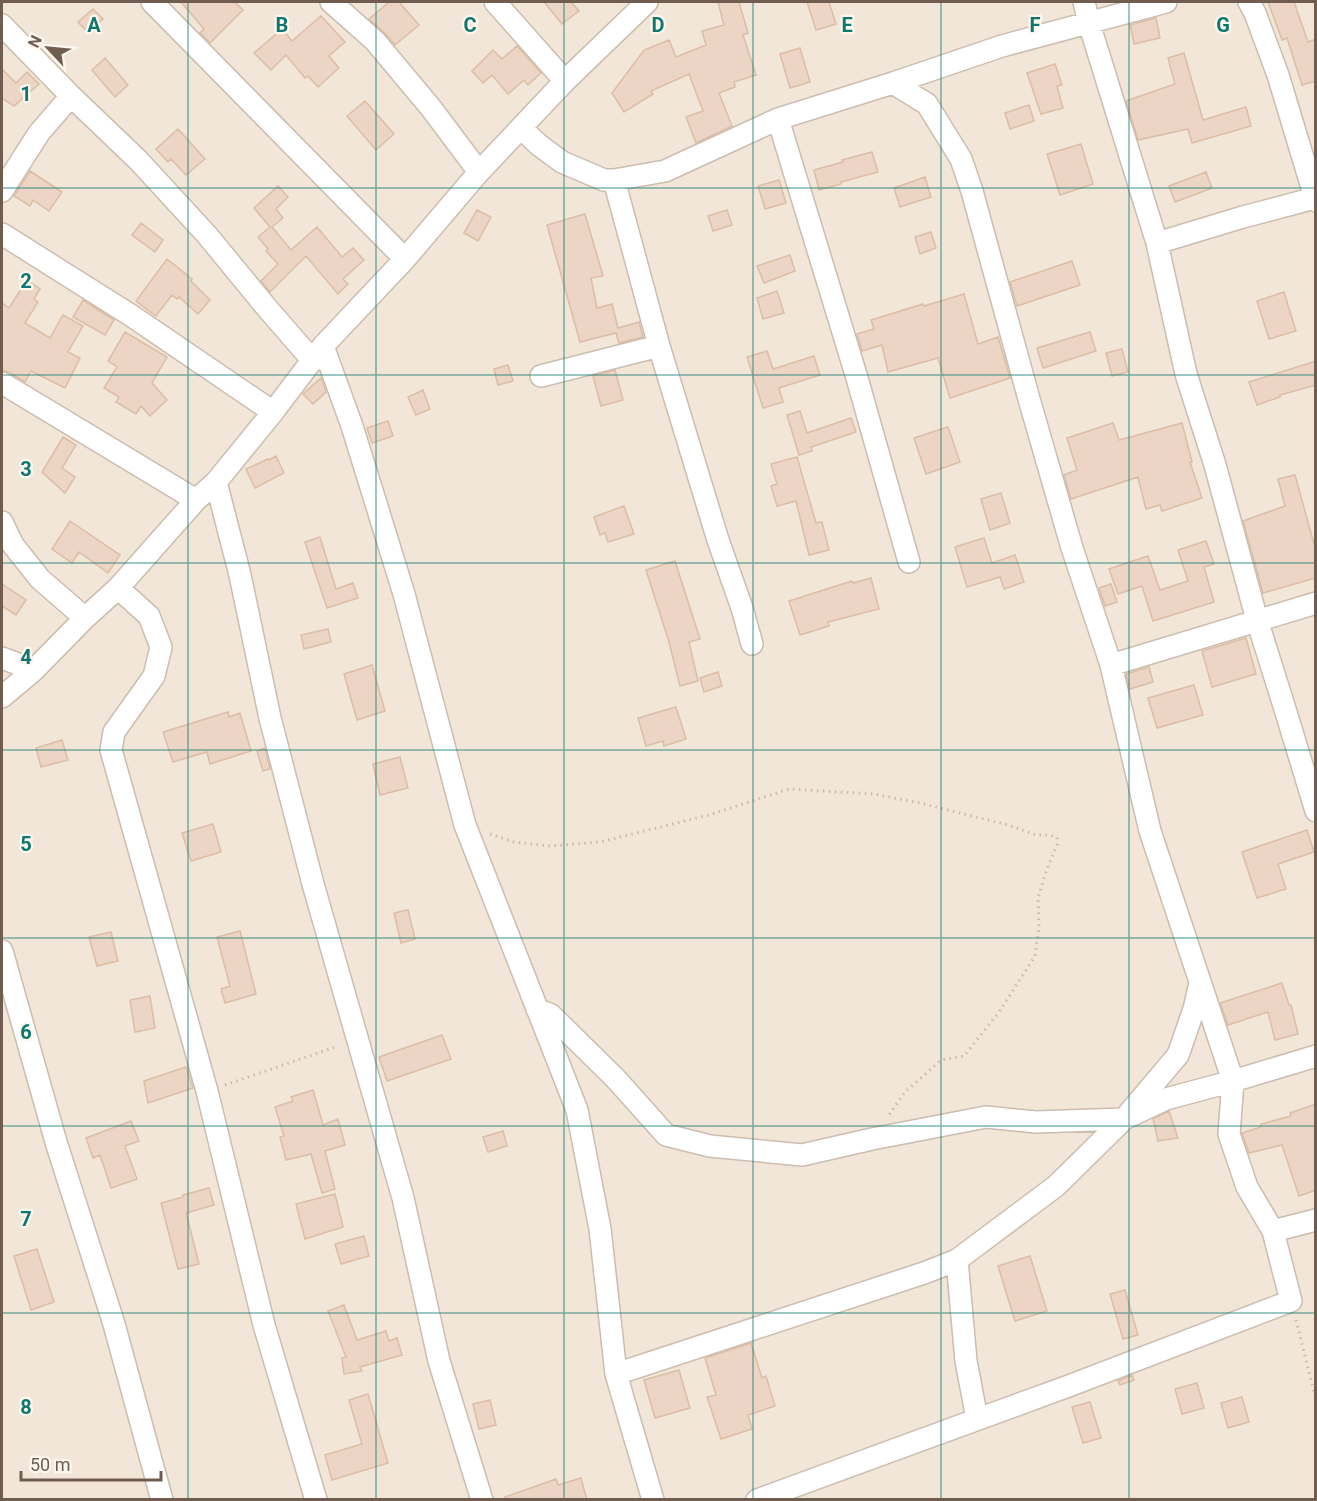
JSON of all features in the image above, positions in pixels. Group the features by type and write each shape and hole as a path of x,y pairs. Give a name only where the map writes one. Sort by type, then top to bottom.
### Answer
{"street":[{"path":"152,2 405,259"},
{"path":"331,2 375,41 431,108 479,172"},
{"path":"495,2 566,81"},
{"path":"2,697 34,670 118,588 196,500 216,482 318,354 405,259 479,172 566,81 647,2"},
{"path":"1084,2 1157,243 1186,374 1215,465 1257,620 1316,812"},
{"path":"521,128 562,162 604,180 664,171 778,119 1002,46 1166,2"},
{"path":"1157,243 1243,217 1315,200 1278,75 1255,12 1249,2"},
{"path":"2,26 70,96 138,160 318,354 352,426 404,594 465,825 577,1110 600,1229 616,1374 654,1500"},
{"path":"927,104 929,71"},
{"path":"756,1500 1066,1387 1291,1301 1273,1232 1247,1187 1230,1134 1233,1081 1150,831 1111,665 1065,525 972,192 961,159 927,104 893,83"},
{"path":"2,191 39,133 70,96"},
{"path":"778,119 857,378 909,562"},
{"path":"614,180 659,346 752,644"},
{"path":"2,234 132,316 273,412"},
{"path":"541,376 659,346"},
{"path":"2,383 196,500"},
{"path":"216,482 240,575 270,718 313,884 403,1198 439,1361 482,1500"},
{"path":"2,522 12,545 40,579 85,618"},
{"path":"118,588 149,616 161,647 154,676 114,732 111,750 207,1091 264,1325 316,1500"},
{"path":"1111,665 1316,603"},
{"path":"2,658 34,670"},
{"path":"2,951 56,1142 114,1324 162,1500"},
{"path":"616,1374 924,1273 957,1260 1056,1186 1124,1119 1178,1055 1194,1009 1200,983"},
{"path":"537,1009 551,1015 608,1071 666,1135 710,1146 802,1155 986,1117 1036,1122 1124,1119 1166,1099 1316,1056"},
{"path":"1273,1232 1316,1220"},
{"path":"957,1260 966,1361 977,1419"}],"path":[{"path":"465,825 513,842 550,846 600,842 709,815 789,789 874,794 920,803 997,822 1036,835 1050,835 1057,838 1057,845 1038,898 1039,927 1035,956 999,1012 964,1056 941,1060 905,1092 872,1139"},
{"path":"207,1091 357,1040"},
{"path":"1291,1301 1316,1400"}],"shaded area":[{"path":"2,2 1315,2 1315,1499 2,1499"}],"building":[{"path":"181,2 235,2 243,10 210,43 200,33 204,29"},
{"path":"389,2 399,2 419,25 395,45 369,19"},
{"path":"544,2 571,2 579,11 562,24"},
{"path":"718,2 739,2 748,33 743,35 756,75 734,82 735,87 719,93 732,126 696,143 686,117 703,111 689,74 651,91 653,94 624,112 612,93 644,50 669,40 676,57 706,45 702,31 724,25"},
{"path":"807,2 829,2 836,24 816,30"},
{"path":"1268,2 1294,2 1308,42 1316,39 1316,81 1302,85 1287,38 1282,40"},
{"path":"93,9 103,19 88,33 78,22"},
{"path":"321,16 345,42 329,56 339,68 318,87 308,76 305,78 286,55 271,70 254,53 282,29 292,41"},
{"path":"1156,18 1160,38 1134,44 1130,25"},
{"path":"517,46 541,73 528,85 524,80 508,94 492,75 483,83 472,71 493,50 502,59"},
{"path":"800,48 810,82 790,88 780,54"},
{"path":"1184,53 1203,120 1246,107 1251,126 1192,143 1188,129 1138,140 1126,101 1175,84 1168,58"},
{"path":"105,58 128,85 115,97 92,70"},
{"path":"1055,64 1062,85 1057,86 1063,108 1041,114 1027,73"},
{"path":"2,69 16,83 27,72 39,84 14,106 2,98"},
{"path":"365,101 394,134 376,150 347,116"},
{"path":"1029,105 1034,121 1010,129 1005,113"},
{"path":"178,129 205,159 186,175 171,159 168,162 156,149"},
{"path":"1081,144 1093,184 1060,195 1047,154"},
{"path":"872,152 878,172 819,190 814,170"},
{"path":"30,171 62,192 49,211 33,200 30,206 14,196"},
{"path":"1206,172 1212,188 1175,202 1169,186"},
{"path":"925,177 931,197 900,207 894,188"},
{"path":"779,180 786,203 765,209 758,186"},
{"path":"278,186 288,197 276,209 283,218 272,227 291,250 317,227 342,257 353,248 364,260 343,279 348,284 338,294 306,256 270,292 261,281 278,264 266,251 268,249 258,237 270,227 254,208"},
{"path":"477,210 491,217 478,241 464,233"},
{"path":"727,210 732,225 713,231 708,216"},
{"path":"585,214 603,276 591,278 597,308 612,304 618,328 639,322 643,337 619,343 616,333 580,342 547,225"},
{"path":"141,223 163,240 155,252 132,235"},
{"path":"931,232 936,248 920,254 915,237"},
{"path":"790,255 795,271 764,283 757,266"},
{"path":"167,259 192,279 191,281 210,300 198,314 179,297 177,299 172,295 156,316 136,301"},
{"path":"1072,261 1080,285 1017,306 1010,282"},
{"path":"27,280 40,289 34,299 38,302 25,323 50,338 63,315 83,326 68,352 80,358 65,388 31,371 25,382 2,370 2,303 9,308"},
{"path":"777,291 784,313 763,319 757,298"},
{"path":"1284,292 1296,331 1269,339 1257,301"},
{"path":"964,294 978,344 998,337 1010,378 950,398 938,358 888,372 882,345 862,351 857,334 874,329 871,320"},
{"path":"83,300 114,320 105,335 73,317"},
{"path":"125,332 167,357 152,383 167,400 150,416 141,406 136,414 116,402 119,397 104,388 117,367 108,361"},
{"path":"1090,332 1096,351 1043,368 1037,348"},
{"path":"1122,349 1128,372 1112,376 1106,353"},
{"path":"767,351 773,369 814,356 820,375 779,388 783,402 763,408 747,357"},
{"path":"1316,361 1316,385 1280,395 1280,397 1257,405 1249,382"},
{"path":"508,365 513,381 498,385 494,369"},
{"path":"615,370 623,400 601,406 593,376"},
{"path":"321,378 326,392 313,404 303,394"},
{"path":"423,390 430,409 416,415 408,397"},
{"path":"800,411 807,433 851,418 856,432 811,447 812,451 799,455 787,415"},
{"path":"388,421 393,436 372,443 367,428"},
{"path":"1113,423 1119,440 1182,423 1192,462 1190,462 1202,498 1162,511 1160,505 1146,509 1138,477 1071,499 1064,475 1077,470 1067,438"},
{"path":"948,427 960,462 926,474 914,438"},
{"path":"63,437 76,445 62,468 75,477 65,493 42,472"},
{"path":"276,456 284,473 255,488 246,469"},
{"path":"797,457 816,523 822,522 829,550 809,555 796,501 777,506 771,486 777,484 771,464"},
{"path":"1295,475 1316,551 1316,578 1263,593 1243,521 1285,506 1278,479"},
{"path":"1001,493 1010,523 990,530 981,499"},
{"path":"624,506 634,534 608,542 605,533 600,535 594,517"},
{"path":"70,521 120,555 108,573 79,552 72,563 52,549"},
{"path":"320,537 336,589 353,583 358,598 327,608 305,542"},
{"path":"984,538 992,563 1015,555 1024,582 1004,589 1000,577 967,587 955,547"},
{"path":"1206,541 1214,564 1204,567 1214,602 1153,621 1142,586 1118,594 1109,569 1148,556 1160,590 1188,581 1178,550"},
{"path":"675,561 700,639 689,642 698,681 680,686 669,642 646,570"},
{"path":"871,578 879,609 828,622 829,626 800,635 789,601 852,581 853,583"},
{"path":"2,584 26,600 16,615 2,606"},
{"path":"1111,584 1117,602 1105,606 1099,588"},
{"path":"328,629 331,642 304,649 301,635"},
{"path":"1246,638 1256,674 1212,687 1202,651"},
{"path":"372,665 385,711 357,720 344,674"},
{"path":"1149,667 1153,682 1130,689 1126,674"},
{"path":"718,672 722,686 704,692 700,678"},
{"path":"1194,685 1203,715 1157,728 1148,698"},
{"path":"676,707 686,739 664,746 663,741 646,746 638,718"},
{"path":"228,712 229,717 240,713 251,751 210,764 207,752 173,762 163,732"},
{"path":"62,740 68,760 41,767 36,748"},
{"path":"265,748 270,769 263,771 257,751"},
{"path":"400,757 408,788 380,795 373,764"},
{"path":"213,824 221,852 191,861 182,833"},
{"path":"1307,830 1314,852 1278,864 1286,889 1257,898 1242,852"},
{"path":"408,910 415,939 401,943 394,913"},
{"path":"240,931 256,994 225,1003 221,989 230,986 217,937"},
{"path":"111,932 118,961 97,966 89,937"},
{"path":"1282,983 1289,1005 1291,1005 1298,1034 1275,1040 1268,1012 1228,1025 1220,1003"},
{"path":"150,996 155,1028 135,1032 130,1000"},
{"path":"442,1035 451,1059 387,1081 379,1057"},
{"path":"186,1067 193,1088 148,1103 144,1081"},
{"path":"313,1090 323,1125 338,1119 345,1145 325,1151 335,1189 322,1193 311,1154 286,1160 280,1137 284,1136 275,1107 293,1101 291,1097"},
{"path":"1316,1104 1316,1190 1299,1196 1282,1145 1249,1153 1242,1133 1261,1127 1261,1124 1291,1116 1290,1113"},
{"path":"1169,1111 1178,1138 1158,1141 1153,1119"},
{"path":"131,1121 139,1141 125,1146 137,1179 111,1188 100,1155 93,1158 86,1138"},
{"path":"503,1131 507,1146 488,1152 483,1137"},
{"path":"209,1188 214,1205 186,1213 199,1264 178,1269 161,1203"},
{"path":"335,1194 343,1227 305,1239 296,1204"},
{"path":"364,1236 369,1256 341,1264 335,1244"},
{"path":"37,1249 54,1302 31,1310 14,1256"},
{"path":"1030,1256 1047,1311 1015,1321 998,1266"},
{"path":"1125,1290 1138,1335 1123,1339 1110,1294"},
{"path":"344,1305 357,1340 386,1331 389,1341 397,1338 402,1355 360,1367 362,1371 344,1374 342,1358 346,1357 328,1311"},
{"path":"751,1343 762,1378 766,1376 775,1406 748,1415 752,1429 721,1439 707,1397 716,1395 705,1358"},
{"path":"679,1370 690,1408 655,1418 644,1380"},
{"path":"1132,1375 1134,1380 1120,1385 1118,1381"},
{"path":"1197,1383 1204,1408 1182,1414 1175,1389"},
{"path":"368,1394 388,1463 332,1480 325,1455 362,1444 349,1400"},
{"path":"1242,1397 1249,1422 1228,1428 1221,1403"},
{"path":"490,1400 496,1425 479,1429 473,1404"},
{"path":"1090,1402 1101,1438 1083,1443 1072,1407"},
{"path":"581,1478 587,1500 505,1500 505,1497 556,1479 558,1485"}]}
